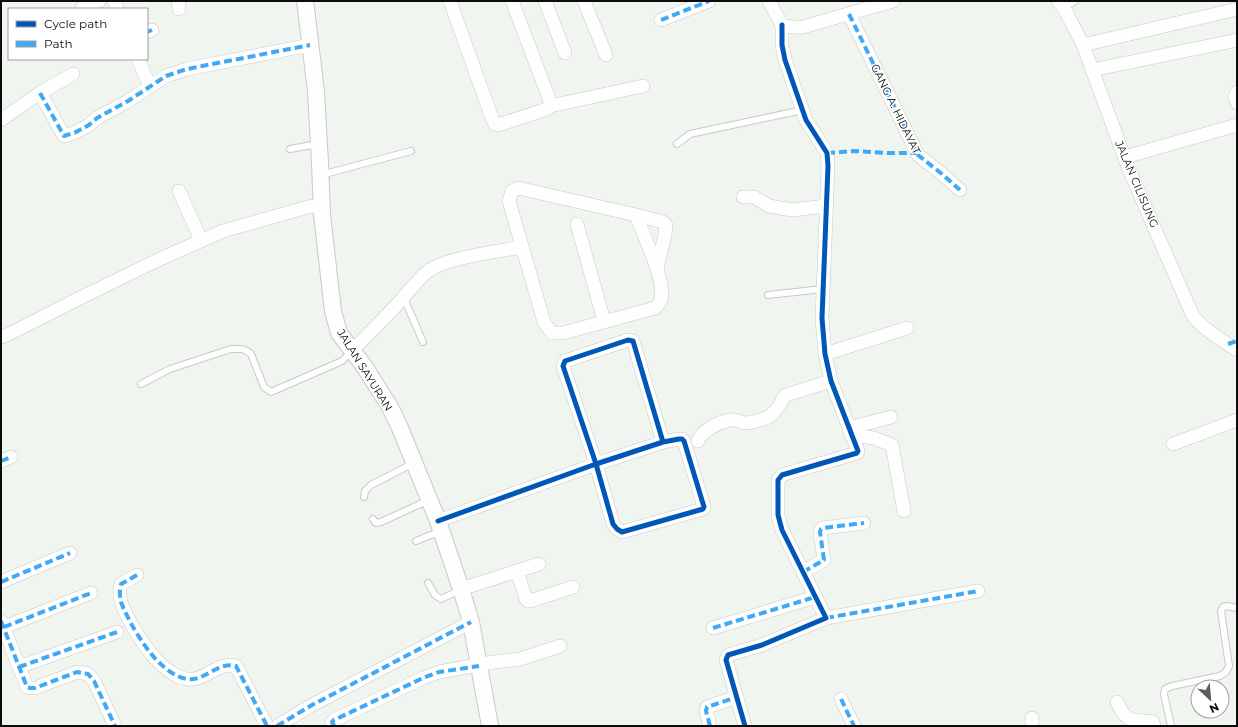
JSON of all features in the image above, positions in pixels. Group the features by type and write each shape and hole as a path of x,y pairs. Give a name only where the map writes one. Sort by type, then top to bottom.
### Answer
{"street":[{"path":"82,8 99,1"},
{"name":"JALAN SAYURAN","path":"305,1 316,91 320,144 322,215 333,311 339,332 383,394 400,428 439,526 471,622 490,726"},
{"path":"450,1 495,124 498,125 547,109 550,106 643,86"},
{"path":"512,1 550,101 550,106"},
{"path":"545,1 565,53"},
{"path":"584,1 606,55"},
{"path":"661,20 709,1"},
{"path":"769,1 782,25 782,45 785,60 803,110 810,126 827,153 828,166 822,318 824,354 857,453 782,474 778,480 778,515 782,530 826,618"},
{"path":"782,25 789,27 803,27 893,1"},
{"name":"JALAN CILISUNG","path":"1061,5 1083,45 1125,157 1192,314 1198,322 1234,345"},
{"path":"1083,45 1237,9"},
{"name":"GANG A. HIDAYAT","path":"849,14 918,155 960,190"},
{"path":"1092,70 1237,40"},
{"path":"40,94 64,136 89,125 97,118 128,101 166,76 186,69 310,45"},
{"path":"138,60 150,86"},
{"path":"1,120 73,74"},
{"path":"1237,92 1235,97 1237,103"},
{"path":"1125,157 1237,125"},
{"path":"636,215 657,268 661,285 661,301 656,308 563,333 552,332 544,322 509,201 512,191 518,188 636,215 663,222 666,225 665,235 657,268"},
{"path":"179,191 201,240"},
{"path":"743,197 754,197 769,206 792,210 826,206"},
{"path":"1,337 146,265 201,240 223,231 308,207 322,205"},
{"path":"577,224 604,321"},
{"path":"352,351 428,271 442,264 463,258 522,247"},
{"path":"824,354 907,328"},
{"path":"439,526 596,464 663,442 679,439 684,441 704,508 701,511 622,532 614,524 596,464 563,366 565,361 628,340 633,341 663,442"},
{"path":"698,441 700,436 709,428 731,420 744,423 768,417 779,406 783,397 786,395 832,381"},
{"path":"850,432 891,417"},
{"path":"1174,444 1237,420"},
{"path":"850,432 892,444 904,510"},
{"path":"804,572 824,560 820,532 821,529 864,523"},
{"path":"1,582 70,553"},
{"path":"461,589 539,564"},
{"path":"517,571 528,601 573,587"},
{"path":"137,575 121,584 121,602 131,623 150,653 163,667 186,679 194,679 223,666 236,666 267,726"},
{"path":"745,726 726,660 728,655 762,645 826,618 978,591"},
{"path":"91,593 2,624 27,687 35,688 77,672 88,674 94,681 115,726"},
{"path":"713,628 815,597"},
{"path":"277,726 312,705 471,622"},
{"path":"19,666 116,632"},
{"path":"334,726 332,722 334,720 439,672 520,659 560,646"},
{"path":"710,726 706,711 707,707 737,697"},
{"path":"841,699 854,726"},
{"path":"1117,702 1122,714 1128,718 1153,722 1154,726"}],"lane":[{"path":"1061,5 1075,1"},
{"path":"677,144 690,134 803,110"},
{"path":"290,149 320,144"},
{"path":"321,175 411,151"},
{"path":"768,295 823,289"},
{"path":"404,298 423,342"},
{"path":"141,384 170,369 231,349 242,349 252,354 264,387 271,392 342,362 352,351"},
{"path":"364,497 365,491 371,485 414,463"},
{"path":"373,519 376,523 378,523 429,500"},
{"path":"416,541 439,526"},
{"path":"428,583 435,596 441,599 461,589"},
{"path":"1171,726 1164,694 1165,689 1172,686 1220,676 1226,672 1228,666 1221,611 1225,606 1237,608"}],"marked path":[{"path":"661,20 709,1"},
{"path":"849,14 918,155 960,190"},
{"path":"148,32 152,30"},
{"path":"40,93 64,136 89,125 97,118 128,101 166,76 187,69 310,45"},
{"path":"827,153 855,151 916,153"},
{"path":"1228,344 1237,341"},
{"path":"1,461 11,457"},
{"path":"803,572 824,560 820,532 821,529 864,523"},
{"path":"1,582 70,553"},
{"path":"137,575 121,584 121,602 133,627 157,660 177,676 187,679 199,678 223,666 236,666 267,726"},
{"path":"826,618 978,591"},
{"path":"4,627 91,593"},
{"path":"713,628 815,597"},
{"path":"1,621 27,687 35,688 77,672 88,674 94,681 115,726"},
{"path":"277,726 312,705 471,622"},
{"path":"19,667 117,632"},
{"path":"334,726 332,722 334,720 423,678 439,672 479,666"},
{"path":"710,726 706,711 707,707 737,697"},
{"path":"841,699 854,726"}],"cycle path":[{"path":"745,726 726,660 728,655 762,645 826,618 782,530 778,515 778,480 782,475 857,453 858,451 831,381 825,354 822,318 828,166 827,153 806,120 785,60 782,45 782,25"},
{"path":"438,521 596,464 663,442 679,439 684,441 704,507 703,509 622,532 617,529 613,524 596,464 563,366 565,361 628,340 633,341 663,442"}]}
